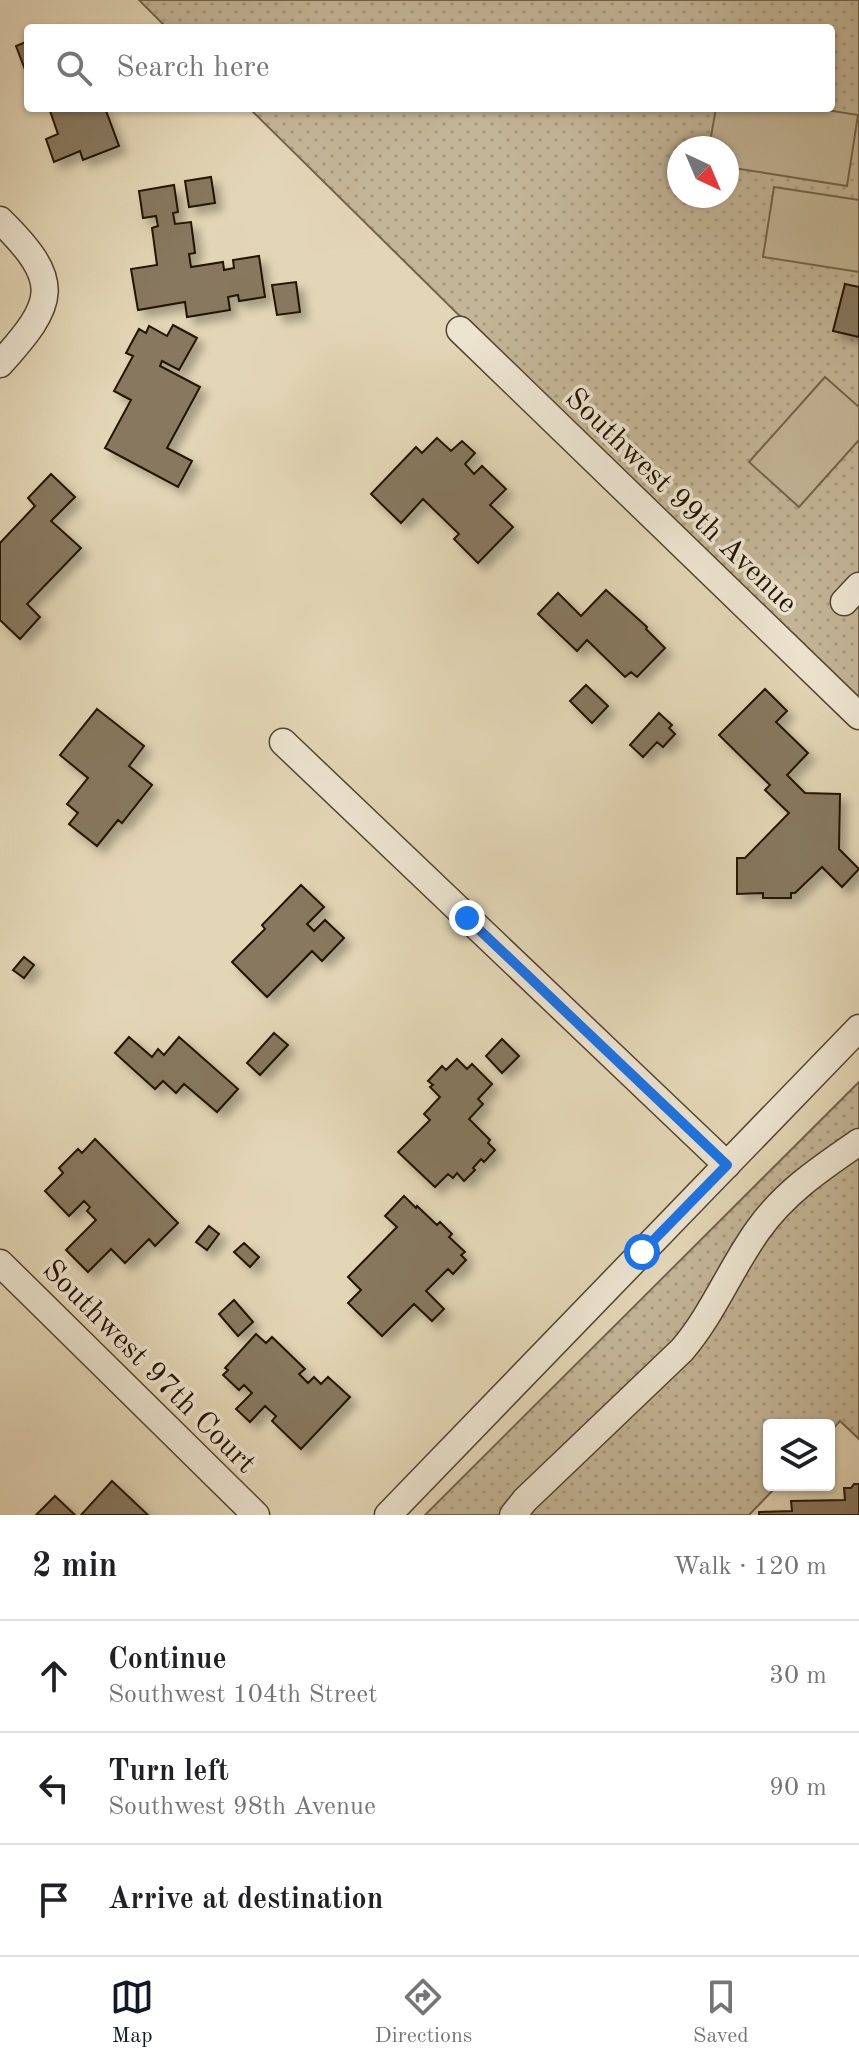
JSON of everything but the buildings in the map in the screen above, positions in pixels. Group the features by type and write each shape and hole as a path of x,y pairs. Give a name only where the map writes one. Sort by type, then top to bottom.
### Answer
{"street":[{"path":"0,220 29,250 45,287 41,309 28,333 0,364"},
{"name":"Southwest 99th Avenue","path":"460,330 859,716"},
{"path":"283,742 727,1165"},
{"path":"388,1515 859,1028"},
{"path":"513,1515 682,1350 703,1321 755,1233 775,1208 798,1185 859,1142"},
{"name":"Southwest 97th Court","path":"0,1263 256,1515"}],"shaded area":[{"path":"139,0 859,0 859,710 253,112 835,112 835,24 163,24"},
{"path":"835,111 858,115 847,186 739,169 739,136 711,136 715,112"},
{"path":"774,187 859,200 859,272 763,257"},
{"path":"825,377 859,407 859,440 799,507 749,462"},
{"path":"859,1082 859,1439 840,1421 835,1426 835,1419 763,1419 763,1491 772,1491 749,1515 425,1515"}],"route":[{"path":"467,918 727,1165 642,1252"}]}
